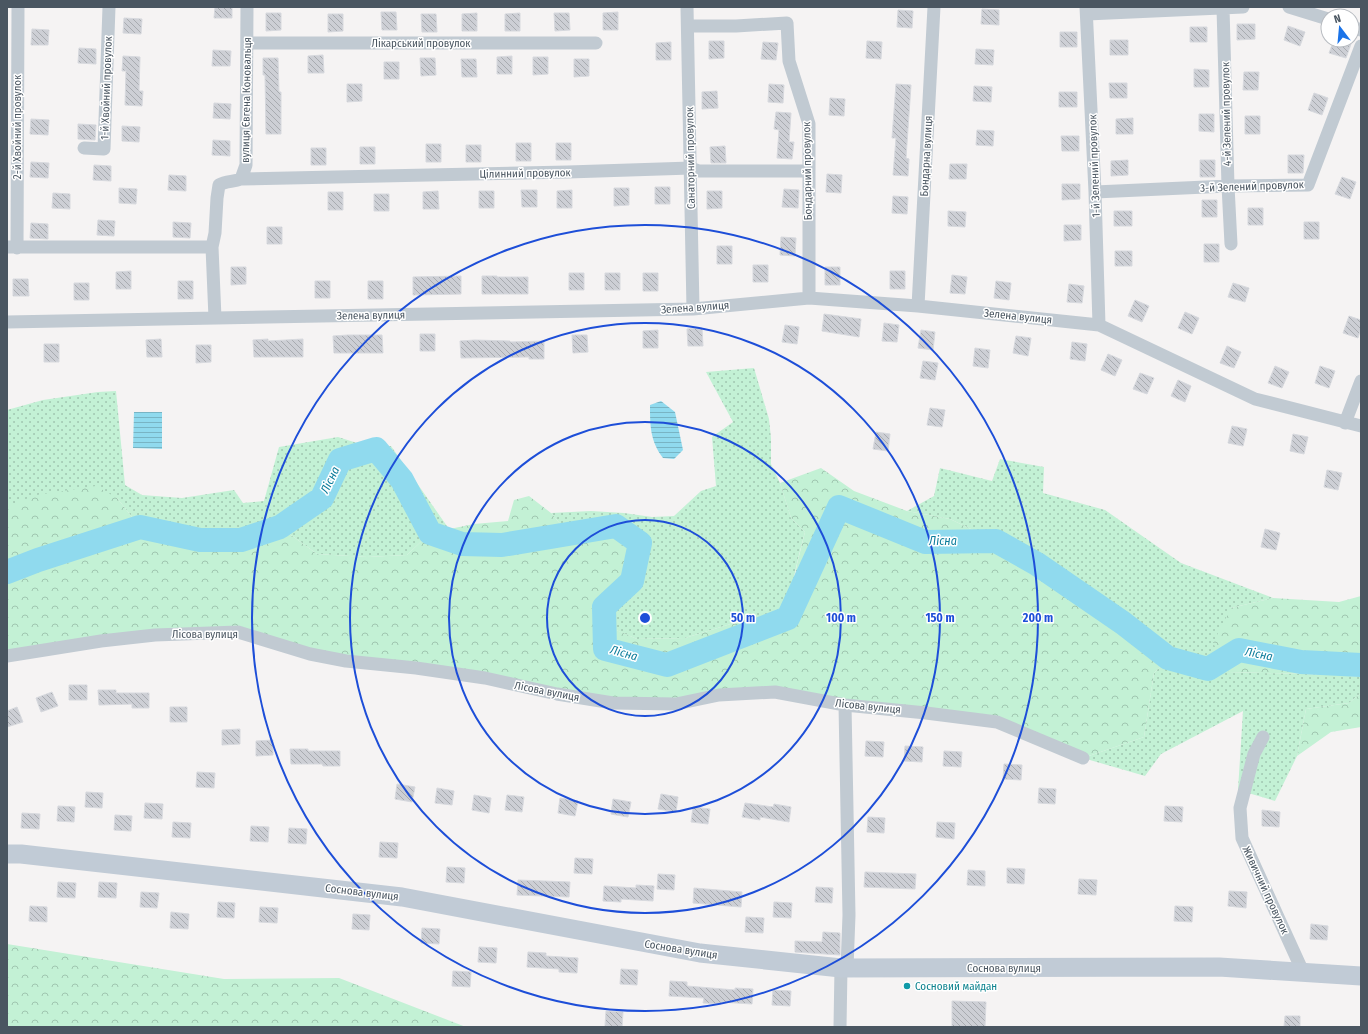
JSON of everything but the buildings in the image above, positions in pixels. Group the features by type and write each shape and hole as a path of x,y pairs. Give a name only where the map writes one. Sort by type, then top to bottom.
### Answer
{"street":[{"name":"2-й Хвойний провулок","path":"12,248 18,7"},
{"name":"1-й Хвойний провулок","path":"84,148 104,150 109,7"},
{"name":"вулиця Євгена Коновальця","path":"212,247 217,223 217,198 219,185 224,182 235,182 241,179 246,165 247,7"},
{"name":"Санаторний провулок","path":"687,7 693,310"},
{"name":"Бондарна вулиця","path":"918,306 934,7"},
{"path":"1086,10 1243,7"},
{"path":"1289,7 1320,17"},
{"name":"4-й Зелений провулок","path":"1224,8 1228,186 1231,244"},
{"name":"1-й Зелений провулок","path":"1086,10 1095,192 1099,325"},
{"name":"Бондарний провулок","path":"688,26 736,26 786,23 789,61 809,124 809,298"},
{"name":"Лікарський провулок","path":"247,43 596,43"},
{"name":"3-й Зелений провулок","path":"1095,192 1228,186 1308,185 1361,46"},
{"name":"Цілинний провулок","path":"241,179 690,168 699,171 808,171"},
{"path":"12,248 212,247 214,318"},
{"name":"Зелена вулиця","path":"7,322 693,310 809,298 918,306 1099,325 1255,399 1361,426"},
{"path":"1345,422 1361,381"},
{"name":"Лісова вулиця","path":"7,656 101,641 155,635 238,632 310,654 484,678 557,694 613,703 676,704 719,695 775,692 845,705 926,712 997,722 1083,758"},
{"path":"840,1027 849,915 845,705"},
{"name":"Живичний провулок","path":"1263,737 1254,754 1240,808 1242,838 1303,972"},
{"name":"Соснова вулиця","path":"7,854 29,855 402,897 700,953 844,968 1179,966 1361,976"}],"green space":[{"path":"754,368 769,419 771,464 780,483 791,518 805,532 791,594 789,631 747,619 685,638 637,639 604,625 604,607 632,581 616,526 568,533 551,513 591,511 624,513 652,517 674,516 701,491 716,486 712,437 733,422 706,372"},
{"path":"116,391 125,485 142,495 182,498 234,490 243,503 264,501 279,447 338,437 376,449 391,446 449,529 430,533 407,555 367,557 317,554 280,527 241,540 200,540 140,527 117,498 7,506 7,410 43,400 98,392"},
{"path":"1000,459 1044,467 1043,493 1105,510 1181,563 1273,598 1231,608 1229,672 1361,677 1361,693 1349,703 1306,709 1297,756 1275,801 1238,790 1243,711 1161,754 1145,776 1083,758 1144,737 1154,673 1168,658 1123,623 1037,564 996,541 950,519 907,511 934,496 940,468 992,481"},
{"path":"821,468 854,491 907,511 950,519 996,541 1037,564 1123,623 1168,658 1154,673 1144,737 1083,758 997,722 775,692 613,703 346,661 238,632 7,656 7,506 37,495 96,486 117,498 140,527 200,540 240,540 280,527 317,554 367,557 407,555 430,533 474,524 508,521 514,500 529,496 551,513 568,533 616,526 640,543 632,581 604,607 605,625 637,639 685,638 747,619 789,631 788,618 797,564 805,532 791,518 780,483"},
{"path":"1361,596 1361,677 1229,672 1213,643 1231,608 1273,598 1339,602"},
{"path":"1361,693 1361,727 1331,732 1297,756 1306,709 1349,703"},
{"path":"7,944 224,979 339,978 466,1027 7,1027"}],"water":[{"path":"661,401 675,412 683,450 674,459 663,458 653,439 650,419 650,405"},
{"path":"134,412 162,412 162,449 133,448"}],"waterway":[{"name":"Лісна","path":"7,572 38,560 140,527 200,540 241,540 280,527 322,498 340,460 376,449 402,480 430,533 462,544 502,545 616,526 640,543 632,581 604,607 605,649 667,665 788,618 839,507 925,542 996,541 1037,564 1123,623 1168,658 1208,669 1239,650 1301,662 1361,665"}],"place":[{"name":"Сосновий майдан","path":"907,986"}]}
